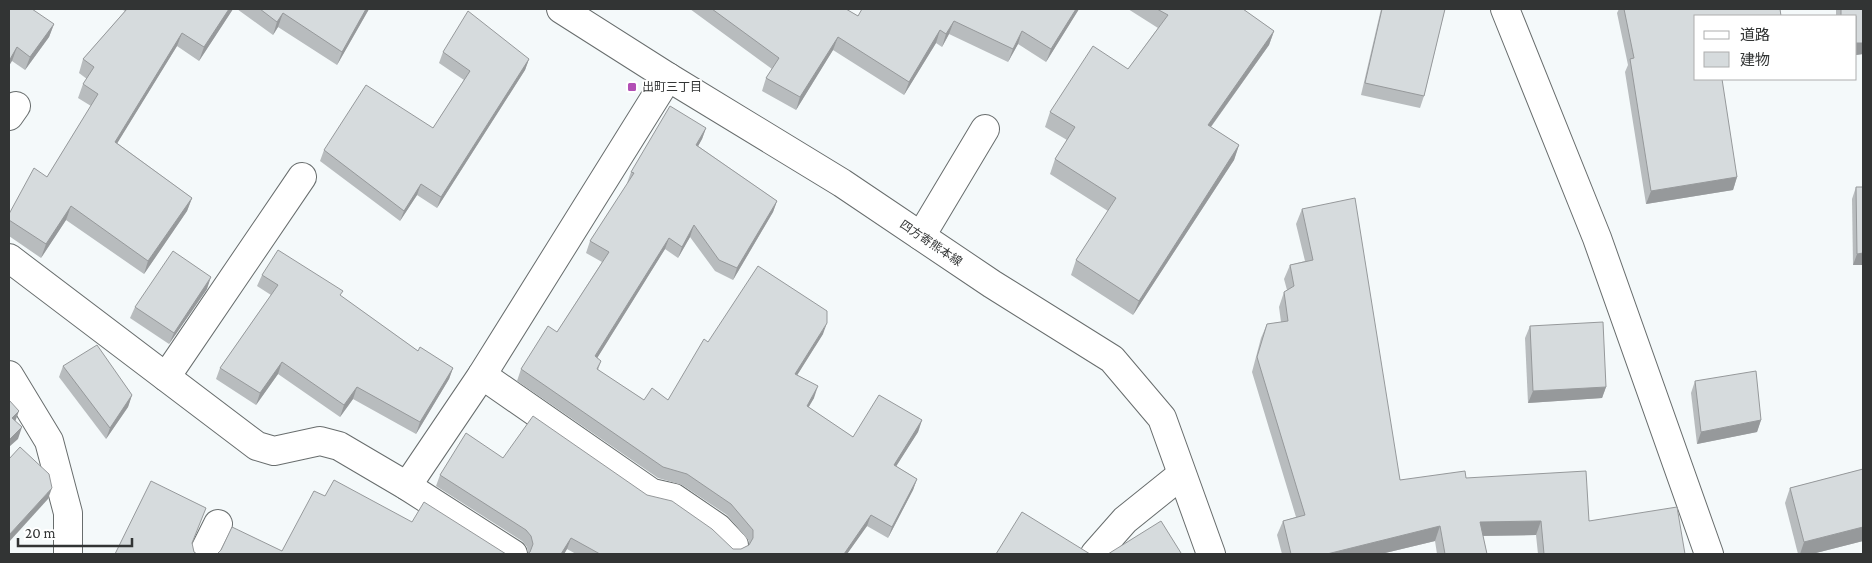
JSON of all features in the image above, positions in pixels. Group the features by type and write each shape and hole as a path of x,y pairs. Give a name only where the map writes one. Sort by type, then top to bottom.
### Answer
{"street":[{"name":"四方寄熊本線","path":"561,9 842,183 992,284 1112,359 1162,418 1211,554"},
{"path":"1506,9 1597,238 1709,554"},
{"path":"407,486 482,375 668,77"},
{"path":"921,236 985,129"},
{"path":"166,377 302,177"},
{"path":"9,258 257,446 274,451 320,441 339,446 407,486 513,554"},
{"path":"9,375 49,441 68,513 68,554"},
{"path":"482,375 652,493 674,498 718,528 734,545"},
{"path":"1095,554 1125,520 1181,474"},
{"path":"202,554 218,524"}],"building":[{"path":"9,9 32,9 54,24 30,57 17,47 9,61"},
{"path":"127,9 229,9 204,47 182,33 115,142 192,198 148,261 71,206 46,244 9,220 9,214 34,168 47,177 98,94 83,84 94,67 83,59"},
{"path":"260,9 366,9 342,52 283,13 277,22"},
{"path":"712,9 846,9 858,16 862,9 1076,9 1051,49 1022,31 1013,49 954,21 946,34 940,30 909,82 838,37 800,97 766,78 779,58"},
{"path":"1157,9 1243,9 1274,31 1208,125 1239,145 1139,301 1076,260 1116,198 1055,159 1075,127 1050,112 1093,46 1128,69 1168,15"},
{"path":"1382,9 1445,9 1424,96 1365,83"},
{"path":"1624,9 1780,9 1781,15 1694,15 1694,80 1722,80 1737,177 1651,191 1630,59 1634,58"},
{"path":"1841,9 1863,9 1863,43 1857,43 1857,15 1841,15"},
{"path":"468,11 529,59 441,197 421,184 404,211 324,150 366,85 433,128 470,71 443,52"},
{"path":"670,106 706,128 696,145 777,201 737,268 719,260 694,225 682,247 669,238 595,356 601,361 597,369 644,400 652,388 668,400 704,339 708,342 758,266 827,311 827,323 795,374 818,386 807,406 853,437 879,395 922,420 894,465 917,479 892,527 871,515 844,554 600,554 571,538 561,554 527,554 530,552 533,544 531,536 526,530 440,475 466,433 503,458 533,416 647,495 672,501 712,529 733,549 741,549 749,545 753,538 753,530 731,504 687,474 663,467 521,369 548,326 557,332 609,252 590,241 634,173 631,172"},
{"path":"1856,187 1863,187 1863,253 1857,254"},
{"path":"1355,198 1400,480 1465,471 1466,478 1586,471 1589,521 1677,507 1685,554 1544,554 1541,521 1480,522 1487,554 1445,554 1440,526 1327,554 1291,554 1283,521 1305,515 1257,357 1267,324 1288,321 1284,292 1294,286 1290,265 1313,260 1302,209"},
{"path":"278,250 343,291 340,295 418,351 420,347 453,368 420,422 357,387 344,405 282,362 260,393 220,368 278,285 262,275"},
{"path":"173,251 211,277 174,333 135,307"},
{"path":"1603,322 1606,387 1533,391 1530,326"},
{"path":"97,345 132,395 110,428 63,366"},
{"path":"1756,371 1761,420 1701,432 1695,381"},
{"path":"9,400 19,411 12,418 22,427 9,440"},
{"path":"20,447 49,474 52,488 9,535 9,459"},
{"path":"1863,469 1863,527 1804,542 1790,488"},
{"path":"334,480 412,522 424,502 506,554 217,554 221,550 232,527 282,551 314,491 325,496"},
{"path":"151,481 206,508 192,543 194,552 197,554 115,554"},
{"path":"1022,512 1090,554 996,554"},
{"path":"1161,521 1180,554 1108,554"}],"place":[{"name":"出町三丁目","path":"632,87"}]}
